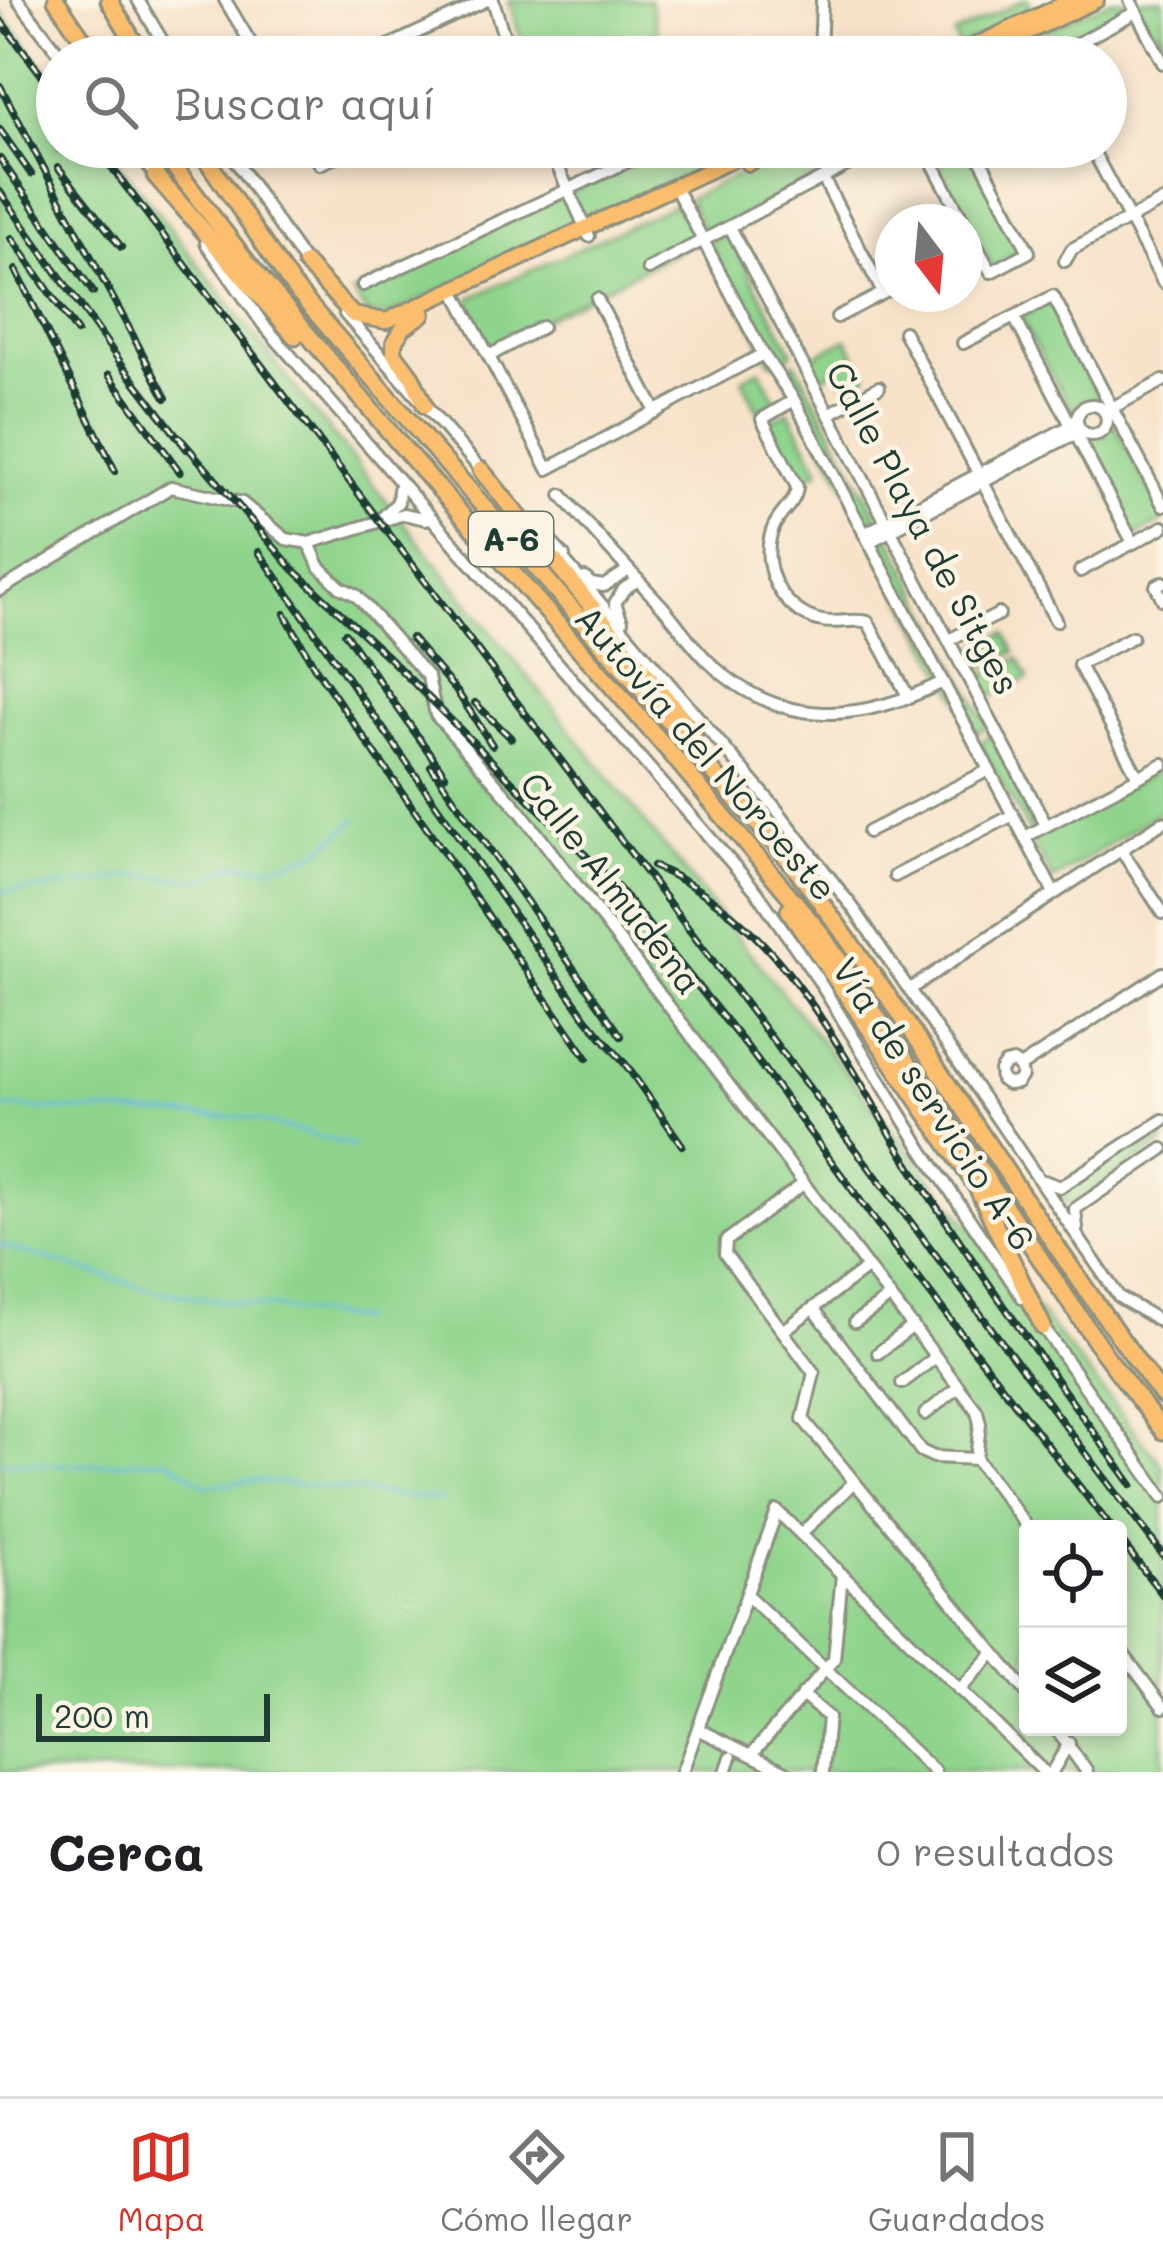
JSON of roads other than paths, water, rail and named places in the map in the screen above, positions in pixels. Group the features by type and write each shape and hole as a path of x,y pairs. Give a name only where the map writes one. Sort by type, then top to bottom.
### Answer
{"highway":[{"path":"56,0 81,36"},
{"path":"109,0 130,36"},
{"name":"Autovía del Noroeste","path":"175,168 398,442 669,751 819,931 1104,1353 1163,1431"},
{"name":"Autovía del Noroeste","path":"212,168 291,284 702,757 836,921 1024,1202 1163,1396"},
{"path":"155,175 359,412 398,442"},
{"path":"481,470 580,596 794,850 818,881 836,921"},
{"path":"669,751 689,789 808,934 976,1187 1043,1328"}],"main road":[{"path":"996,36 1073,0"},
{"path":"1019,36 1096,0"},
{"path":"677,190 719,168"},
{"path":"425,406 412,376 396,360 394,343 414,318 730,168"},
{"path":"305,263 353,315 369,321 386,321 457,294"}],"street":[{"path":"18,0 46,36"},
{"path":"138,0 159,36"},
{"path":"225,0 246,36"},
{"path":"411,36 490,0 503,36"},
{"path":"821,36 822,0"},
{"path":"1130,0 1163,63"},
{"path":"1092,36 1136,13"},
{"name":"Vía de servicio A-6","path":"150,168 262,324 757,892 795,944 924,1151 1163,1497"},
{"name":"Vía de servicio A-6","path":"240,168 305,263 788,824 910,989 1119,1297 1163,1322"},
{"path":"558,168 587,232"},
{"path":"364,285 612,168"},
{"path":"648,269 842,168"},
{"path":"935,168 954,204"},
{"path":"983,257 991,272 1030,252 985,168"},
{"path":"1102,168 1163,282"},
{"path":"823,178 875,268"},
{"name":"Calle Playa de Sitges","path":"677,190 764,354 794,400 1054,893"},
{"path":"1065,261 1072,249 1163,201"},
{"name":"Calle Playa de Sitges","path":"730,227 1046,825"},
{"path":"457,294 548,469 764,354"},
{"path":"963,343 1053,296 1108,410 1163,505"},
{"path":"837,317 875,297"},
{"path":"597,299 656,412"},
{"path":"1014,317 1133,543"},
{"path":"262,324 286,361 398,489 477,568"},
{"path":"489,356 542,327"},
{"path":"904,332 1056,621"},
{"name":"Calle Playa de Sitges","path":"775,368 798,356"},
{"path":"1108,410 1163,381"},
{"path":"829,414 879,387"},
{"path":"794,400 762,419 797,487 797,496 769,539 770,572 789,603 806,616 825,622 868,622 909,698"},
{"path":"1076,428 1078,412 1086,405 1108,410"},
{"path":"1076,428 1090,435 1100,433 1108,410"},
{"path":"867,538 1076,428"},
{"path":"0,590 171,487 242,503 286,539 309,543 404,514 426,519"},
{"path":"375,522 398,502 398,489"},
{"path":"562,495 710,663 743,687 777,703 820,714 860,713 943,682"},
{"path":"526,517 591,584 615,582 627,571"},
{"path":"1080,571 1163,527"},
{"name":"Calle Almudena","path":"309,543 319,566 356,595 428,677 436,715 521,812 913,1326 977,1412 979,1434"},
{"path":"638,580 615,603 618,615 674,690"},
{"path":"1163,582 1156,586 1163,600"},
{"path":"949,640 999,614"},
{"path":"1132,637 1079,665 1138,777"},
{"name":"Calle Playa de Sitges","path":"973,739 995,728"},
{"path":"1025,836 1163,764"},
{"path":"868,832 989,770"},
{"path":"895,876 1013,815"},
{"path":"910,989 1163,822"},
{"path":"1121,850 1163,914"},
{"path":"1020,1067 1163,973"},
{"path":"1028,1166 1050,1186 1060,1187 1163,1120"},
{"path":"1088,1253 1074,1221 1075,1209 1163,1149"},
{"path":"1103,1160 1105,1174 1118,1179"},
{"path":"1088,1171 1099,1177 1100,1190"},
{"path":"803,1184 726,1241 725,1254 814,1372 803,1419 1019,1683"},
{"path":"783,1331 868,1268"},
{"path":"855,1322 890,1297"},
{"path":"814,1309 921,1451 945,1459 976,1459"},
{"path":"878,1353 913,1326"},
{"path":"902,1383 936,1357"},
{"path":"925,1414 959,1387"},
{"path":"945,1459 961,1452 979,1434"},
{"path":"979,1434 976,1459 1022,1520"},
{"path":"801,1534 853,1483"},
{"path":"682,1772 777,1511 1048,1772 1069,1743"},
{"path":"751,1755 834,1659 842,1574"},
{"path":"748,1596 935,1772"},
{"path":"959,1690 994,1653"},
{"path":"1127,1659 1163,1707"},
{"path":"802,1695 828,1717 823,1772"},
{"path":"698,1729 786,1772"},
{"path":"1063,1736 1087,1772"},
{"path":"726,1772 730,1757"}],"waterway":[{"path":"79,885 137,875 204,880 237,864 272,867 316,853 358,819"},
{"path":"0,892 69,886"},
{"path":"0,1107 249,1118 354,1146"},
{"path":"0,1245 155,1291 361,1320"},
{"path":"0,1462 81,1465 167,1459 207,1486 253,1480 442,1500"}],"railway":[{"path":"0,20 36,67"},
{"path":"0,86 36,154"},
{"path":"0,130 31,174"},
{"path":"0,159 93,292"},
{"path":"44,168 166,398"},
{"path":"59,168 121,247"},
{"path":"112,168 1163,1555"},
{"path":"0,192 187,449"},
{"path":"12,238 77,332"},
{"path":"16,270 115,471"},
{"path":"109,375 180,472"},
{"path":"178,436 292,568 389,658 619,889 748,1048 1105,1520"},
{"path":"259,552 586,1018 682,1145"},
{"path":"285,614 314,666 587,1058"},
{"path":"345,633 445,775"},
{"path":"411,638 458,693 492,745"},
{"path":"475,703 511,738"},
{"path":"431,766 621,1036"},
{"path":"653,866 701,892 743,924 810,1002 972,1260 1132,1485"},
{"path":"1127,1549 1163,1595"}]}
